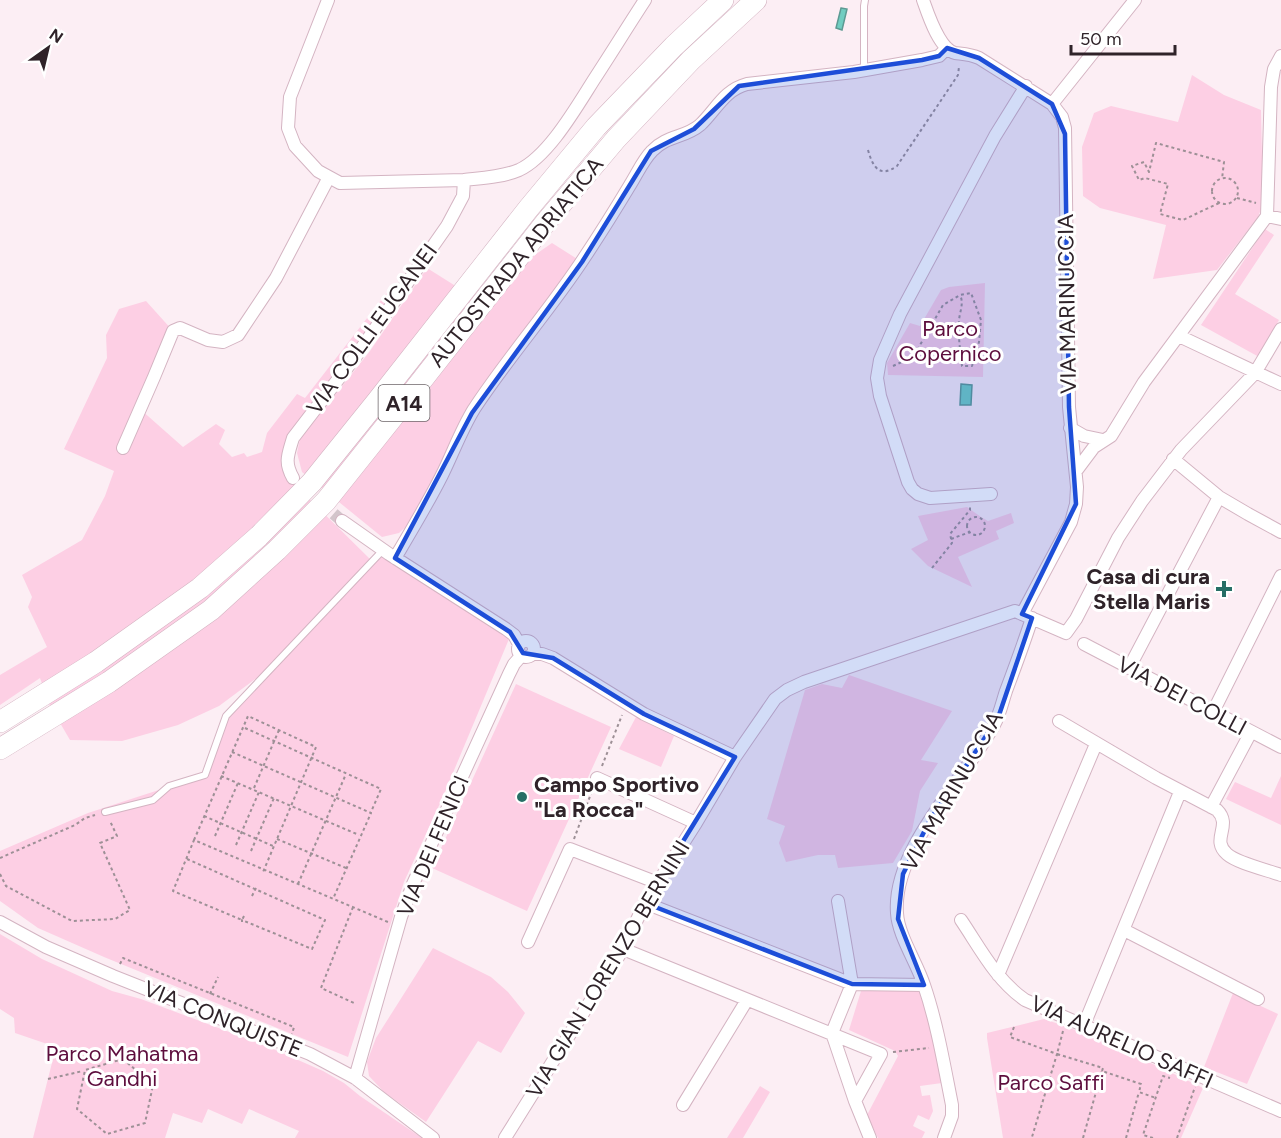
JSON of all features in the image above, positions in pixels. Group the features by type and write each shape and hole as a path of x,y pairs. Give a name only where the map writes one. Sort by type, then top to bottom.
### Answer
{"highway":[{"name":"AUTOSTRADA ADRIATICA","path":"0,722 96,662 200,588 259,536 312,482 528,209 596,127 674,46 723,0"},
{"name":"AUTOSTRADA ADRIATICA","path":"0,749 108,682 211,610 277,550 326,501 546,222 616,139 690,60 756,0"}],"street":[{"path":"328,0 290,97 288,128 295,146 318,171 340,183 464,180 499,176 519,170 538,157 558,134 645,0"},
{"path":"923,0 938,37 947,48 979,58 1052,104 1135,0"},
{"path":"395,558 439,481 472,412 582,262 651,151 666,140 694,129 728,93 739,86 864,70 939,56 947,48"},
{"path":"1281,56 1271,87 1268,205 1281,219"},
{"path":"991,494 927,497 918,494 910,486 881,401 878,372 884,350 900,314 995,136 1026,86"},
{"name":"VIA MARINUCCIA","path":"944,1138 951,1122 952,1110 940,1046 924,985 898,919 897,901 901,880 909,859 930,820 998,718 1027,616 1075,510 1076,471 1068,400 1065,134 1062,117 1052,104"},
{"path":"123,448 173,331 180,328 208,340 223,342 238,335 276,279 329,177"},
{"name":"VIA COLLI EUGANEI","path":"293,478 287,467 293,438 356,356 447,226 462,196 464,180"},
{"path":"1076,471 1088,453 1111,436 1144,382 1179,336 1268,205 1281,196"},
{"path":"1027,616 1066,633 1076,619 1126,525 1149,491 1173,459 1256,373 1281,329"},
{"path":"1179,336 1281,384"},
{"path":"1070,428 1084,436 1103,440"},
{"path":"1173,459 1219,497 1281,532"},
{"path":"1129,668 1219,497"},
{"path":"342,521 506,629 514,635 524,651 547,655 644,714 735,757"},
{"path":"1213,712 1281,576"},
{"name":"VIA GIAN LORENZO BERNINI","path":"504,1138 623,949 645,903 735,757 779,696 792,687 1015,611 1027,616"},
{"name":"VIA DEI COLLI","path":"1084,644 1281,747"},
{"name":"VIA DEI FENICI","path":"355,1078 412,884 509,674 524,651"},
{"path":"1059,722 1220,813 1224,821 1220,841 1226,854 1234,859 1281,875"},
{"path":"1211,807 1251,732"},
{"path":"998,975 1096,744"},
{"path":"597,778 696,823"},
{"path":"1084,1025 1180,792"},
{"path":"528,942 570,849 658,883"},
{"path":"838,901 852,984 832,1034 870,1138"},
{"path":"645,903 852,984 924,985"},
{"name":"VIA AURELIO SAFFI","path":"961,920 998,975 1008,987 1025,1000 1281,1111"},
{"name":"VIA CONQUISTE","path":"0,922 46,947 310,1054 355,1078 433,1138"},
{"path":"1124,930 1258,999"},
{"path":"623,949 881,1054 855,1101"},
{"path":"683,1105 747,1000"}],"lane":[{"path":"864,70 865,0"},
{"path":"105,812 153,800 169,786 205,775 226,716 383,550"}],"path":[{"path":"868,150 878,170 890,171 897,165 958,75 959,52"},
{"path":"1219,203 1183,220 1160,214 1168,184 1145,178 1139,180 1132,166 1144,162 1149,172 1156,143 1224,162 1222,179"},
{"path":"1222,179 1231,179 1237,185 1237,198 1231,204 1219,203 1212,192 1215,183 1222,179"},
{"path":"1237,198 1268,205"},
{"path":"888,368 896,366 916,352 943,305 960,295 972,293 981,320 979,342 972,366 962,366 959,319 963,300 960,295"},
{"path":"932,568 952,543 950,534 971,509 968,495"},
{"path":"951,539 970,532 978,535 984,531 986,525 983,519 975,516 970,519 967,524 970,532"},
{"path":"186,858 325,920 312,949 173,891 186,858 221,776 248,716 316,747 263,871"},
{"path":"245,728 381,789 333,898"},
{"path":"253,789 279,730"},
{"path":"232,752 370,813"},
{"path":"298,884 346,774"},
{"path":"221,776 360,836"},
{"path":"215,836 238,783"},
{"path":"236,845 259,792"},
{"path":"251,851 274,798"},
{"path":"0,858 75,825 85,818 105,812 117,836 100,843 130,910 115,919 72,921 6,886 0,874"},
{"path":"204,816 274,846"},
{"path":"277,839 346,868"},
{"path":"194,840 390,923"},
{"path":"252,896 256,888"},
{"path":"353,907 321,988 354,1003"},
{"path":"120,964 123,958 294,1027 292,1034"},
{"path":"210,994 218,977"},
{"path":"1014,1026 1010,1037 1103,1068 1083,1138"},
{"path":"881,1054 940,1046"},
{"path":"1034,1138 1032,1137 1057,1054"},
{"path":"48,1079 123,1059 153,1085 145,1123 107,1136 77,1109 85,1070"},
{"path":"1102,1071 1141,1084 1126,1138"},
{"path":"1153,1138 1143,1134 1163,1076 1174,1080"},
{"path":"1177,1138 1195,1087"},
{"path":"1139,1092 1156,1098"}],"highlighted area":[{"path":"947,48 979,58 1052,104 1065,134 1069,407 1076,504 1022,614 1032,618 998,718 930,820 903,874 898,919 924,985 852,984 645,903 735,757 644,714 553,658 523,653 510,632 395,558 472,413 582,262 651,151 694,129 739,86 922,60 939,56"}],"green space":[{"path":"1192,75 1224,95 1261,110 1263,204 1258,217 1217,270 1153,279 1166,225 1100,208 1083,196 1082,147 1094,113 1111,106 1178,122"},
{"path":"1265,229 1274,235 1235,294 1279,320 1259,357 1201,325"},
{"path":"552,243 582,262 498,376 423,511 399,533 382,537 302,472 297,453 300,439 370,351 427,268 476,296"},
{"name":"Parco Copernico","path":"985,283 983,377 888,375 887,363 910,323 920,326 941,290"},
{"path":"392,286 397,296 287,443 290,480 372,561 379,554 509,639 442,799 404,882 348,1057 38,928 0,901 0,851 88,813 205,775 226,716 269,669 219,706 178,725 122,741 70,740 49,704 40,678 0,705 0,675 47,647 28,607 32,597 22,575 82,540 105,496 114,471 64,449 107,358 106,335 119,309 146,301 173,331 140,409 183,447 216,424 225,430 219,444 232,457 244,453 247,457 262,452 267,433 297,394 305,398"},
{"path":"967,507 988,521 1011,513 1014,523 996,531 999,539 958,557 972,587 928,566 911,549 928,540 918,516"},
{"path":"849,675 952,711 921,760 938,763 920,791 912,831 893,863 838,868 835,855 818,855 786,862 779,843 785,826 767,819 805,690 822,684 842,688"},
{"name":"Campo Sportivo \"La Rocca\"","path":"516,684 611,727 527,911 432,868"},
{"path":"636,717 674,736 661,767 619,749"},
{"path":"1281,776 1281,825 1226,799 1235,782 1271,798"},
{"name":"Parco Mahatma Gandhi","path":"0,934 42,959 112,991 141,999 264,1045 323,1071 344,1083 422,1138 295,1138 299,1131 249,1109 242,1124 208,1109 202,1123 173,1113 165,1138 33,1138 56,1047 15,1033 14,1018 0,1009"},
{"path":"433,948 491,977 508,992 525,1013 501,1053 478,1041 426,1122 384,1092 369,1076 367,1062 376,1038"},
{"path":"923,990 942,1083 920,1086 922,1096 930,1095 933,1111 929,1120 918,1115 913,1126 925,1132 922,1138 878,1138 867,1115 898,1056 895,1051 849,1030 861,991"},
{"path":"1233,993 1278,1014 1247,1084 1204,1067"},
{"name":"Parco Saffi","path":"1044,1019 1105,1042 1203,1088 1181,1138 1003,1138 987,1033"},
{"path":"760,1086 770,1092 743,1138 727,1138"}],"shaded area":[{"path":"841,8 847,9 842,30 836,28"},
{"path":"961,384 972,385 971,405 960,405"}],"tunnel":[{"path":"320,502 342,521"}],"place":[{"name":"Casa di cura Stella Maris","path":"1224,589"},
{"name":"Campo Sportivo \"La Rocca\"","path":"522,797"}]}
